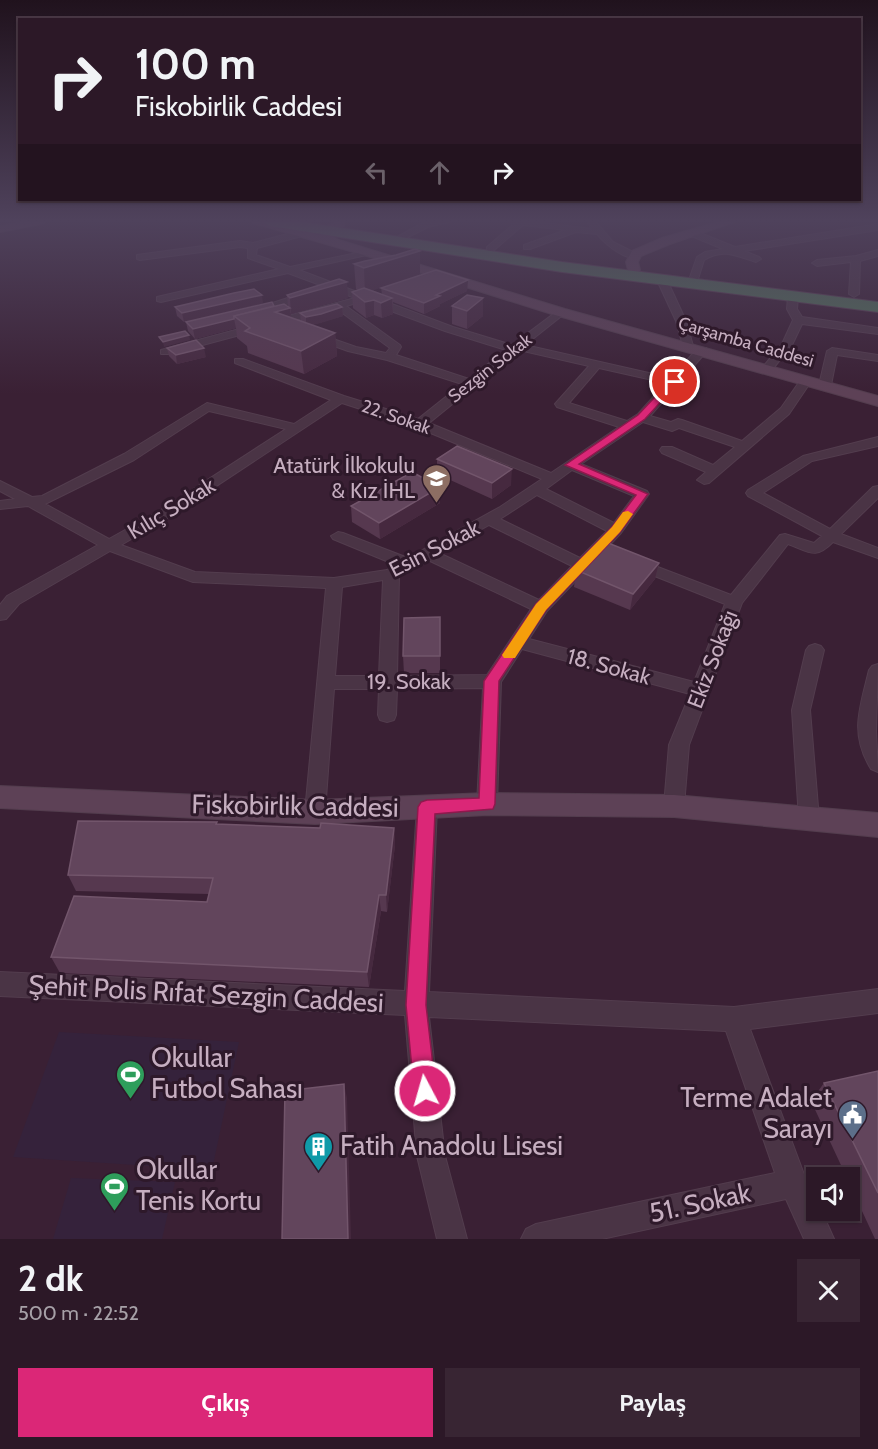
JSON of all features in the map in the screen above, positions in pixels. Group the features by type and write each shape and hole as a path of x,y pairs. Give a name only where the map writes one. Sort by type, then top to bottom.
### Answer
{"highway":[{"path":"653,279 878,307"},
{"path":"712,279 878,298"}],"main road":[{"name":"Çarşamba Caddesi","path":"450,279 878,401"},
{"name":"Fiskobirlik Caddesi","path":"0,796 315,812 487,804 674,806 809,819 876,830"}],"street":[{"path":"161,299 250,279"},
{"path":"311,279 449,329 516,348 675,382"},
{"path":"420,280 424,279"},
{"path":"854,294 855,279"},
{"path":"662,280 695,348"},
{"path":"241,314 332,287"},
{"path":"165,352 296,325 340,306 388,291"},
{"path":"793,297 792,309 798,320"},
{"path":"270,306 296,325 343,347 371,355 389,357 470,383"},
{"path":"340,306 396,347 389,357"},
{"name":"Sezgin Sokak","path":"420,424 560,312"},
{"path":"798,320 878,331"},
{"path":"767,369 787,345 798,320"},
{"name":"Esin Sokak","path":"0,485 108,545 193,577 334,583 391,574 489,519 635,421 675,382 695,348"},
{"path":"825,385 832,351 878,358"},
{"name":"22. Sokak","path":"239,361 340,399 420,424 552,478"},
{"path":"596,365 561,404 635,421 672,427 678,423 745,446"},
{"path":"704,480 784,411 806,380"},
{"name":"Kılıç Sokak","path":"0,615 13,600 166,513 340,399"},
{"path":"0,505 45,500 129,457 207,407 297,428"},
{"path":"878,441 867,447 826,452 806,459 753,493 832,536 878,553"},
{"path":"856,448 878,458"},
{"path":"667,450 715,471"},
{"path":"487,804 492,681 541,607 616,530 642,494 571,465"},
{"path":"536,489 616,530"},
{"name":"Ekiz Sokağı","path":"674,806 679,745 734,602 784,538 817,549 878,490"},
{"path":"489,519 582,565"},
{"path":"338,536 408,564"},
{"path":"598,548 734,602"},
{"path":"426,553 541,607"},
{"path":"387,715 391,574"},
{"path":"315,812 334,583"},
{"name":"18. Sokak","path":"518,642 700,690"},
{"path":"809,819 801,710 815,650"},
{"path":"878,670 865,730 869,753 878,764"},
{"name":"19. Sokak","path":"327,683 492,681"},
{"path":"427,807 416,1005 431,1156 452,1239"},
{"name":"Şehit Polis Rıfat Sezgin Caddesi","path":"0,984 734,1019 878,1001"},
{"path":"734,1019 793,1183 819,1239"},
{"name":"51. Sokak","path":"536,1239 793,1183"}],"shaded area":[{"name":"Okullar Futbol Sahası","path":"59,1032 239,1042 212,1170 13,1157"},
{"name":"Okullar Tenis Kortu","path":"71,1178 175,1182 162,1239 53,1239"}],"building":[{"path":"339,279 347,282 290,298 287,295"},
{"path":"409,279 468,280 424,303 381,288"},
{"path":"364,288 392,298 381,303 374,300 365,302 352,292"},
{"path":"254,289 262,295 182,313 175,307 234,293"},
{"path":"467,295 483,298 467,311 452,306"},
{"path":"272,302 274,306 193,329 186,322"},
{"path":"284,304 290,308 275,312 335,333 301,351 245,331 250,328 234,316"},
{"path":"337,304 342,307 321,314 306,317 300,313"},
{"path":"185,331 189,335 163,342 159,337"},
{"path":"196,340 204,348 176,355 167,348"},
{"path":"457,446 512,469 492,483 437,459"},
{"path":"412,472 440,487 379,523 351,506"},
{"path":"603,541 659,563 633,594 576,570"},
{"path":"440,617 440,656 403,656 404,618"},
{"path":"78,821 217,822 216,824 320,828 321,823 394,828 386,895 379,895 367,972 51,957 74,896 207,902 213,878 68,875"},
{"path":"878,1071 878,1193 824,1083"},
{"name":"Fatih Anadolu Lisesi","path":"344,1084 348,1239 282,1239 285,1091"}],"slow traffic":[{"path":"510,655 541,607 616,530 628,514"}],"place":[{"name":"Atatürk İlkokulu & Kız İHL","path":"436,504"},
{"name":"Okullar Futbol Sahası","path":"130,1100"},
{"name":"Terme Adalet Sarayı","path":"853,1140"},
{"name":"Fatih Anadolu Lisesi","path":"319,1172"},
{"name":"Okullar Tenis Kortu","path":"115,1212"}],"route":[{"path":"425,1091 416,1005 427,807 487,804 492,681 541,607 616,530 642,494 571,465 642,417 675,382"}]}
